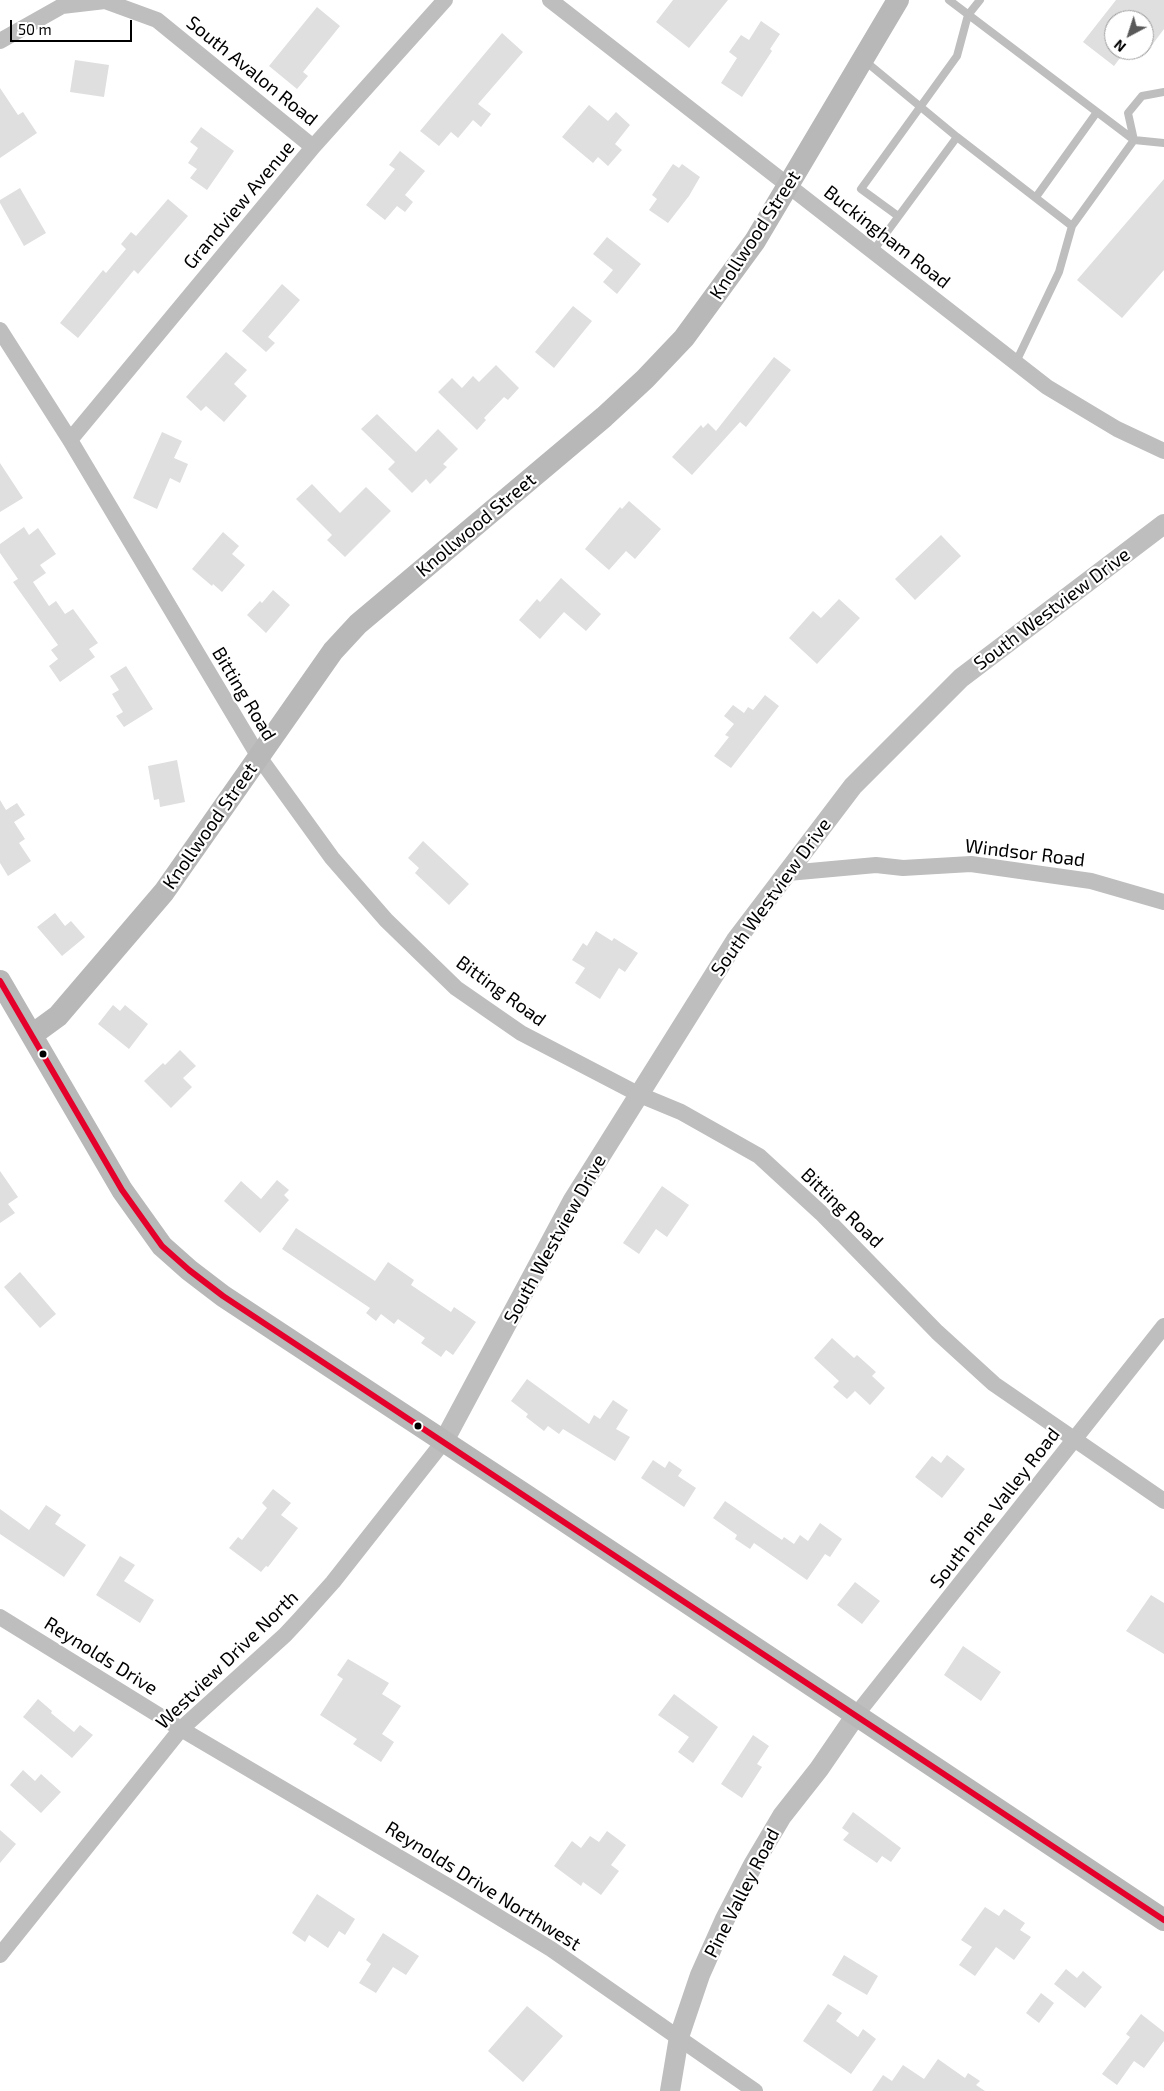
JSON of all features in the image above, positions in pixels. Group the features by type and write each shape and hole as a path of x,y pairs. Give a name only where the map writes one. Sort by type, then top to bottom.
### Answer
{"main road":[{"name":"Knollwood Street","path":"32,1035 58,1016 164,892 333,651 358,624 604,417 645,379 684,338 755,241 898,0"},
{"path":"0,981 122,1190 162,1246 189,1270 223,1296 1164,1920"}],"street":[{"name":"Grandview Avenue","path":"70,440 313,147 445,0"},
{"name":"Buckingham Road","path":"550,0 1047,387 1110,424 1164,451"},
{"name":"South Avalon Road","path":"0,41 62,6 106,1 157,20 313,147"},
{"name":"Bitting Road","path":"0,330 70,440 259,757 332,858 386,920 456,988 521,1033 640,1095 681,1112 759,1156 821,1213 937,1332 994,1384 1164,1500"},
{"name":"South Westview Drive","path":"444,1441 573,1200 736,940 853,786 961,678 1164,524"},
{"name":"Windsor Road","path":"788,873 876,865 903,868 971,864 1091,881 1164,902"},
{"name":"South Pine Valley Road","path":"856,1715 1164,1326"},
{"name":"Westview Drive North","path":"0,1955 181,1729 285,1635 333,1582 444,1441"},
{"name":"Reynolds Drive","path":"0,1617 181,1729"},
{"name":"Pine Valley Road","path":"670,2091 679,2037 700,1975 725,1918 782,1816 819,1769 856,1715"},
{"name":"Reynolds Drive Northwest","path":"181,1729 456,1891 551,1950 755,2091"}],"lane":[{"path":"949,0 1134,140 1164,143"},
{"path":"898,216 861,189 956,56 968,15 980,0"},
{"path":"863,59 957,137 1036,196 1072,226"},
{"path":"1016,362 1058,272 1072,226 1134,140 1128,113 1142,96 1164,92"},
{"path":"1036,196 1097,112"},
{"path":"873,250 957,137"}],"building":[{"path":"673,0 728,0 689,48 656,22"},
{"path":"1116,0 1164,0 1164,29 1154,42 1154,10 1108,10"},
{"path":"317,7 340,26 303,72 308,76 297,89 269,66"},
{"path":"1104,15 1104,58 1083,42"},
{"path":"761,21 780,34 770,49 772,51 742,97 721,83 737,58 729,52 741,35 749,40"},
{"path":"502,33 523,52 478,104 491,114 481,127 473,120 458,138 451,132 439,146 420,131"},
{"path":"75,60 109,65 104,97 70,92"},
{"path":"1106,60 1118,60 1114,66"},
{"path":"0,88 18,115 23,112 37,133 0,158"},
{"path":"589,105 608,121 616,112 630,125 615,144 622,150 608,166 598,157 593,163 562,137"},
{"path":"201,127 234,151 207,190 190,178 197,169 188,163 198,148 190,142"},
{"path":"400,151 425,171 405,195 413,202 405,212 397,206 385,220 366,205 395,169 389,165"},
{"path":"673,164 679,168 682,164 700,177 689,196 668,223 649,210 657,199 652,195"},
{"path":"1164,179 1164,270 1122,318 1077,280"},
{"path":"20,188 46,233 24,246 0,203 0,200"},
{"path":"168,199 188,216 138,274 134,270 78,338 60,323 103,270 106,273 126,249 121,244 131,232 136,236"},
{"path":"607,237 641,264 617,294 603,282 613,270 593,254"},
{"path":"282,284 300,300 268,337 275,343 266,352 242,331"},
{"path":"573,306 592,321 554,368 535,352"},
{"path":"226,352 247,370 234,384 247,396 224,422 206,406 201,411 186,397"},
{"path":"774,357 791,370 746,427 740,422 692,475 672,457 701,425 703,428 708,423 716,431"},
{"path":"496,365 519,388 508,400 504,397 484,418 486,420 477,430 438,392 452,378 462,388 473,376 479,382"},
{"path":"377,414 416,452 438,429 458,449 443,464 447,467 430,484 426,479 412,493 388,469 395,462 361,429"},
{"path":"162,432 182,441 174,458 188,464 180,483 170,478 157,509 133,498"},
{"path":"0,463 23,498 0,512"},
{"path":"312,484 340,513 366,487 391,511 345,557 327,540 332,535 296,499"},
{"path":"629,501 661,529 635,559 626,551 609,570 585,549 620,507 622,509"},
{"path":"24,527 29,535 38,528 56,554 40,565 46,573 33,582 49,606 56,601 65,614 73,609 98,643 89,649 95,657 60,682 49,666 58,659 51,650 58,645 13,582 18,579 0,553 0,544"},
{"path":"223,532 239,546 232,554 245,565 222,592 192,569"},
{"path":"941,535 961,556 915,600 895,579"},
{"path":"561,578 601,614 586,631 564,612 540,639 519,620 537,599 540,602"},
{"path":"273,590 290,605 266,633 247,615 260,601 262,603"},
{"path":"839,599 860,618 817,664 789,638 813,611 821,618"},
{"path":"126,666 153,709 124,727 116,716 123,712 112,694 119,690 110,676"},
{"path":"765,695 779,706 731,768 714,756 729,737 725,735 734,724 724,716 733,705 744,713 748,707 753,710"},
{"path":"177,760 185,802 160,807 159,799 154,800 148,766"},
{"path":"0,800 6,810 17,803 25,815 14,822 25,839 19,843 31,861 8,876 0,863"},
{"path":"423,841 469,884 449,905 415,873 419,868 408,858"},
{"path":"55,913 65,926 71,921 85,937 62,956 37,927"},
{"path":"596,931 612,941 614,938 638,953 625,972 619,968 600,999 575,983 585,968 572,960 583,943 587,946"},
{"path":"113,1005 120,1011 125,1005 148,1024 129,1049 98,1024"},
{"path":"180,1050 196,1066 183,1078 192,1087 171,1108 144,1081 163,1063 165,1065"},
{"path":"0,1171 18,1197 8,1204 15,1213 0,1223"},
{"path":"277,1180 289,1190 284,1195 289,1200 260,1233 224,1201 241,1181 261,1199"},
{"path":"662,1186 689,1205 667,1237 656,1229 639,1254 623,1243"},
{"path":"296,1228 375,1281 388,1262 414,1280 411,1285 451,1312 454,1307 476,1322 453,1355 446,1350 441,1357 421,1343 425,1338 398,1319 394,1324 381,1314 376,1321 366,1313 370,1308 282,1249"},
{"path":"20,1272 56,1314 40,1328 4,1287"},
{"path":"832,1338 854,1358 857,1355 876,1372 872,1376 885,1388 870,1405 855,1391 847,1399 833,1387 839,1381 814,1358"},
{"path":"527,1379 589,1424 594,1415 600,1419 613,1400 628,1410 616,1429 630,1437 615,1461 563,1429 559,1434 548,1426 544,1431 526,1417 528,1414 511,1401"},
{"path":"947,1455 965,1469 942,1498 915,1477 932,1456 941,1463"},
{"path":"653,1460 665,1468 669,1461 682,1470 678,1476 696,1488 684,1507 641,1478"},
{"path":"273,1489 291,1503 281,1515 298,1528 268,1567 266,1566 261,1572 229,1548 238,1537 242,1540 267,1508 262,1503"},
{"path":"725,1501 782,1540 784,1537 794,1544 800,1535 808,1541 820,1523 842,1539 830,1557 825,1554 807,1580 754,1543 750,1549 735,1539 737,1535 713,1518"},
{"path":"46,1505 61,1515 55,1524 86,1545 64,1577 0,1534 0,1509 29,1530"},
{"path":"120,1556 135,1565 124,1581 154,1600 140,1623 96,1595"},
{"path":"855,1582 880,1601 862,1624 837,1605"},
{"path":"1151,1595 1164,1603 1164,1654 1126,1631"},
{"path":"963,1646 1001,1672 981,1701 944,1675"},
{"path":"348,1659 389,1683 382,1694 401,1706 382,1734 394,1742 381,1762 353,1744 357,1739 320,1715 343,1679 337,1675"},
{"path":"674,1694 718,1727 693,1763 678,1752 689,1737 658,1715"},
{"path":"38,1699 52,1711 51,1713 74,1732 80,1725 93,1735 72,1758 23,1717"},
{"path":"753,1735 769,1746 757,1764 762,1767 742,1798 721,1784"},
{"path":"23,1770 35,1781 41,1774 61,1792 41,1813 10,1785"},
{"path":"853,1812 901,1848 891,1862 882,1856 877,1863 843,1840 849,1833 842,1828"},
{"path":"0,1830 16,1844 0,1863"},
{"path":"607,1831 626,1845 611,1865 619,1871 601,1895 583,1882 581,1886 554,1866 572,1841 581,1848 590,1836 599,1842"},
{"path":"317,1894 355,1919 345,1935 339,1931 328,1948 309,1935 305,1942 292,1933"},
{"path":"985,1907 999,1916 1004,1909 1025,1923 1020,1930 1031,1937 1014,1960 996,1947 975,1976 959,1965 972,1947 961,1940"},
{"path":"383,1933 419,1956 406,1975 393,1967 376,1993 359,1983 371,1964 366,1960"},
{"path":"844,1955 878,1976 867,1995 832,1975"},
{"path":"1066,1969 1077,1978 1083,1971 1102,1987 1085,2008 1054,1984"},
{"path":"1041,1993 1054,2003 1039,2023 1026,2013"},
{"path":"828,2004 842,2013 836,2021 858,2037 863,2029 876,2039 851,2074 803,2041"},
{"path":"527,2006 563,2036 523,2082 488,2051"},
{"path":"1141,2014 1164,2032 1164,2041 1144,2068 1134,2061 1117,2085 1102,2074 1130,2037 1126,2034"},
{"path":"938,2059 965,2078 968,2073 980,2081 976,2085 985,2091 872,2091 883,2075 892,2081 903,2065 924,2079"}],"transit line":[{"path":"0,981 122,1190 162,1246 189,1270 223,1296 1164,1920"}]}
